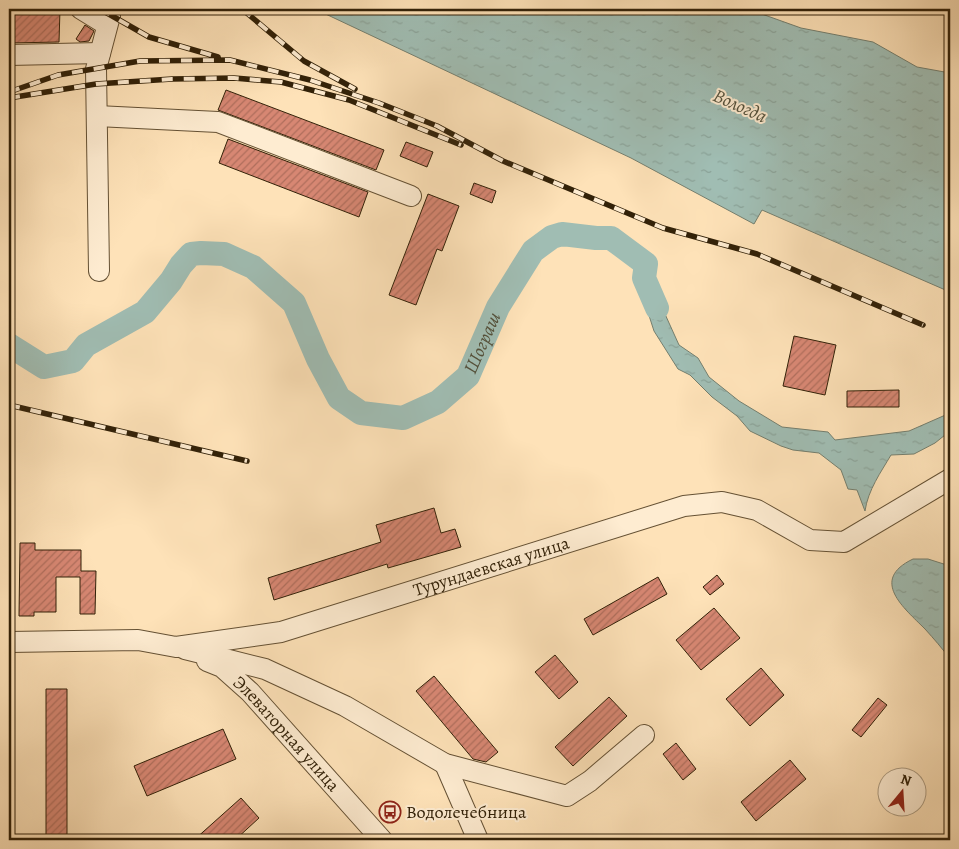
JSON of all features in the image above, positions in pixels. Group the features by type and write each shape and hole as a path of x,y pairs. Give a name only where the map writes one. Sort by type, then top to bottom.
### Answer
{"street":[{"path":"80,9 109,20 96,69 99,271"},
{"path":"9,55 100,53"},
{"path":"97,116 218,122 411,196"},
{"name":"Турундаевская улица","path":"9,642 138,640 176,647 281,632 684,506 722,502 757,510 810,540 844,542 950,479"},
{"path":"176,647 265,669 345,706 445,764 567,796 590,781 644,735"},
{"name":"Элеваторная улица","path":"176,647 222,667 250,692 382,840"},
{"path":"445,764 478,840"}],"water":[{"name":"Вологда","path":"315,9 752,9 801,28 873,42 917,67 950,73 950,292 762,210 754,224 631,158"},
{"path":"644,278 655,292 679,345 698,358 709,377 739,401 782,427 828,432 835,440 909,431 950,413 950,431 935,443 914,454 891,455 872,489 865,511 857,490 848,489 841,470 819,453 793,450 750,431 737,416 712,397 690,375 678,369 654,331 644,300"},
{"path":"913,559 928,559 950,566 950,659 932,636 900,603 895,594 892,585 893,576 900,567"}],"building":[{"path":"9,9 60,9 59,42 9,43"},
{"path":"85,25 94,31 89,41 80,42 76,39"},
{"path":"226,90 384,150 376,170 218,110"},
{"path":"228,139 368,192 359,217 219,163"},
{"path":"406,142 433,152 427,167 400,156"},
{"path":"474,183 496,191 492,203 470,194"},
{"path":"428,194 459,206 442,251 437,249 416,305 389,295"},
{"path":"794,336 836,345 825,395 783,386"},
{"path":"899,390 899,407 847,407 847,391"},
{"path":"434,508 441,533 455,529 461,547 388,568 387,564 274,600 268,578 381,542 376,525"},
{"path":"20,543 35,543 35,550 81,550 81,571 96,571 95,614 80,614 80,577 56,577 56,612 34,612 34,616 19,616"},
{"path":"717,575 724,584 710,595 703,587"},
{"path":"658,577 667,594 593,635 584,619"},
{"path":"714,608 740,638 701,670 676,640"},
{"path":"555,655 578,682 559,699 535,672"},
{"path":"761,668 784,695 750,726 726,699"},
{"path":"434,676 498,752 486,762 473,759 416,691"},
{"path":"46,689 67,689 67,837 46,837"},
{"path":"609,697 627,716 573,766 555,747"},
{"path":"878,698 887,705 861,737 852,730"},
{"path":"223,729 236,759 147,796 134,766"},
{"path":"676,743 696,769 683,780 663,754"},
{"path":"790,760 806,779 756,821 741,802"},
{"path":"241,798 259,818 235,840 194,840"}],"waterway":[{"name":"Шограш","path":"9,345 44,367 73,361 86,345 145,312 191,254 224,254 253,267 294,303 318,359 339,398 361,413 403,418 438,402 468,376 498,307 533,251 552,237 562,234 611,238 646,264 644,278 657,308"}],"railway":[{"path":"100,9 149,37 218,57"},
{"path":"242,9 304,61 355,89"},
{"path":"9,92 58,75 140,61 230,60 310,80 379,103 437,126 503,161 663,228 757,254 923,325"},
{"path":"9,98 96,84 172,79 234,78 281,82 349,100 461,145"},
{"path":"9,405 247,461"}],"place":[{"name":"Водолечебница","path":"390,812"}]}
